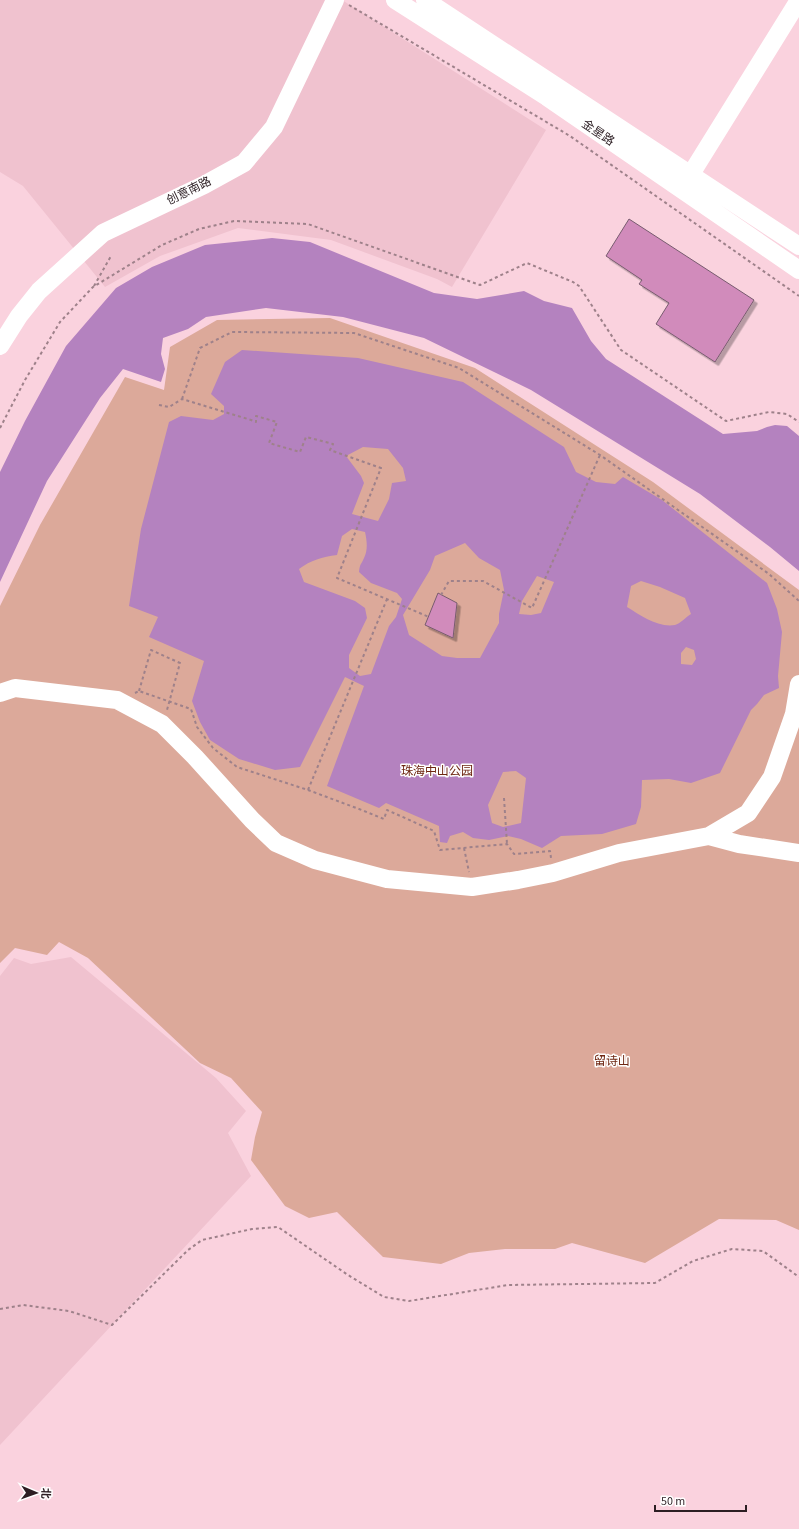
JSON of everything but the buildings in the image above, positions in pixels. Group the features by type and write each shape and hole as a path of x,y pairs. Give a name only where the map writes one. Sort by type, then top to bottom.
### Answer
{"street":[{"name":"金星路","path":"394,0 547,97 799,270"},
{"name":"金星路","path":"425,0 799,246"},
{"path":"679,188 691,174 799,0"},
{"name":"创意南路","path":"0,346 19,316 39,291 103,233 204,185 244,163 274,128 341,2"},
{"path":"0,692 15,688 117,700 162,724 195,757 252,820 276,843 315,860 387,879 472,886 518,880 553,873 619,853 709,836 748,813 772,777 794,714 799,684"},
{"path":"709,836 739,844 799,853"}],"path":[{"path":"341,2 570,136 799,296"},
{"path":"93,287 162,245 199,230 234,221 308,224 480,285 527,263 573,282 578,286 621,350 726,421 769,412 787,414 799,422"},
{"path":"0,428 25,380 60,322 93,287 111,256"},
{"path":"159,404 169,407 182,399 200,348 232,332 354,333 459,368 600,455 769,574 799,601"},
{"path":"182,399 256,422 256,416 277,422 269,443 300,452 306,437 333,444 330,450 381,468 337,578 429,617"},
{"path":"442,595 449,582 483,581 532,608 600,455"},
{"path":"308,790 387,599"},
{"path":"139,691 150,650 180,663 162,724"},
{"path":"117,700 139,691 191,709 197,727 213,748 237,767 308,790 384,819 387,810 434,831 440,850 507,844"},
{"path":"504,798 507,844 514,854 550,851 553,873"},
{"path":"464,848 472,886"},
{"path":"0,1309 23,1305 69,1311 112,1325 188,1250 202,1240 252,1229 278,1227 348,1275 384,1297 409,1301 508,1285 655,1283 693,1261 732,1249 763,1251 799,1277"}],"shaded area":[{"path":"0,0 342,0 546,130 452,287 437,279 331,240 238,228 160,256 105,287 23,186 0,172"},
{"path":"272,238 310,242 434,293 477,299 524,291 544,301 572,308 591,341 606,359 723,434 757,431 775,425 787,426 799,436 799,571 700,494 531,390 424,338 343,317 266,308 206,317 188,329 163,338 161,354 165,369 161,382 123,369 100,398 47,481 0,582 0,472 25,421 66,346 116,288 152,267 205,245"},
{"path":"242,350 358,358 463,382 564,447 576,472 596,482 615,484 623,477 662,500 767,583 777,609 782,632 778,676 779,688 764,695 751,710 720,773 691,783 669,779 642,780 641,807 636,824 602,834 561,836 542,848 521,839 508,836 489,840 473,838 463,832 450,836 447,843 440,842 439,826 386,803 379,808 327,786 364,686 345,677 300,767 275,770 239,759 210,740 200,722 192,701 204,661 149,637 158,617 129,606 141,529 169,422 181,416 213,420 224,414 224,406 211,394 225,362","holes":["363,447 388,449 403,468 406,481 392,483 389,499 378,521 352,514 364,483 361,476 346,456","352,529 365,532 367,549 360,565 359,572 371,583 397,593 402,599 396,617 389,626 371,674 360,676 349,668 349,655 367,618 365,608 355,601 304,582 299,569 317,559 337,555 342,536","465,543 479,558 500,570 504,590 499,614 499,623 480,658 457,658 442,656 409,635 403,615 430,570 435,556","537,576 554,582 541,613 531,615 519,614 522,601","641,581 660,587 685,598 691,614 675,625 662,625 627,607 631,586","686,647 694,650 696,659 692,665 681,664 681,653","516,771 526,778 521,823 503,827 492,823 488,805 503,772"]},
{"path":"71,957 216,1078 246,1111 228,1133 251,1176 0,1445 0,976 14,958 31,964"}],"green space":[{"name":"珠海中山公园","path":"330,318 475,368 653,482 799,590 799,1230 776,1220 719,1219 645,1263 572,1243 555,1249 505,1249 469,1253 441,1264 383,1257 337,1212 309,1218 285,1206 251,1160 255,1137 262,1112 231,1078 200,1063 88,958 59,942 47,955 15,948 0,963 0,606 40,525 125,377 164,390 170,347 217,320"}],"park label":[{"name":"留诗山","path":"612,1061"}]}
